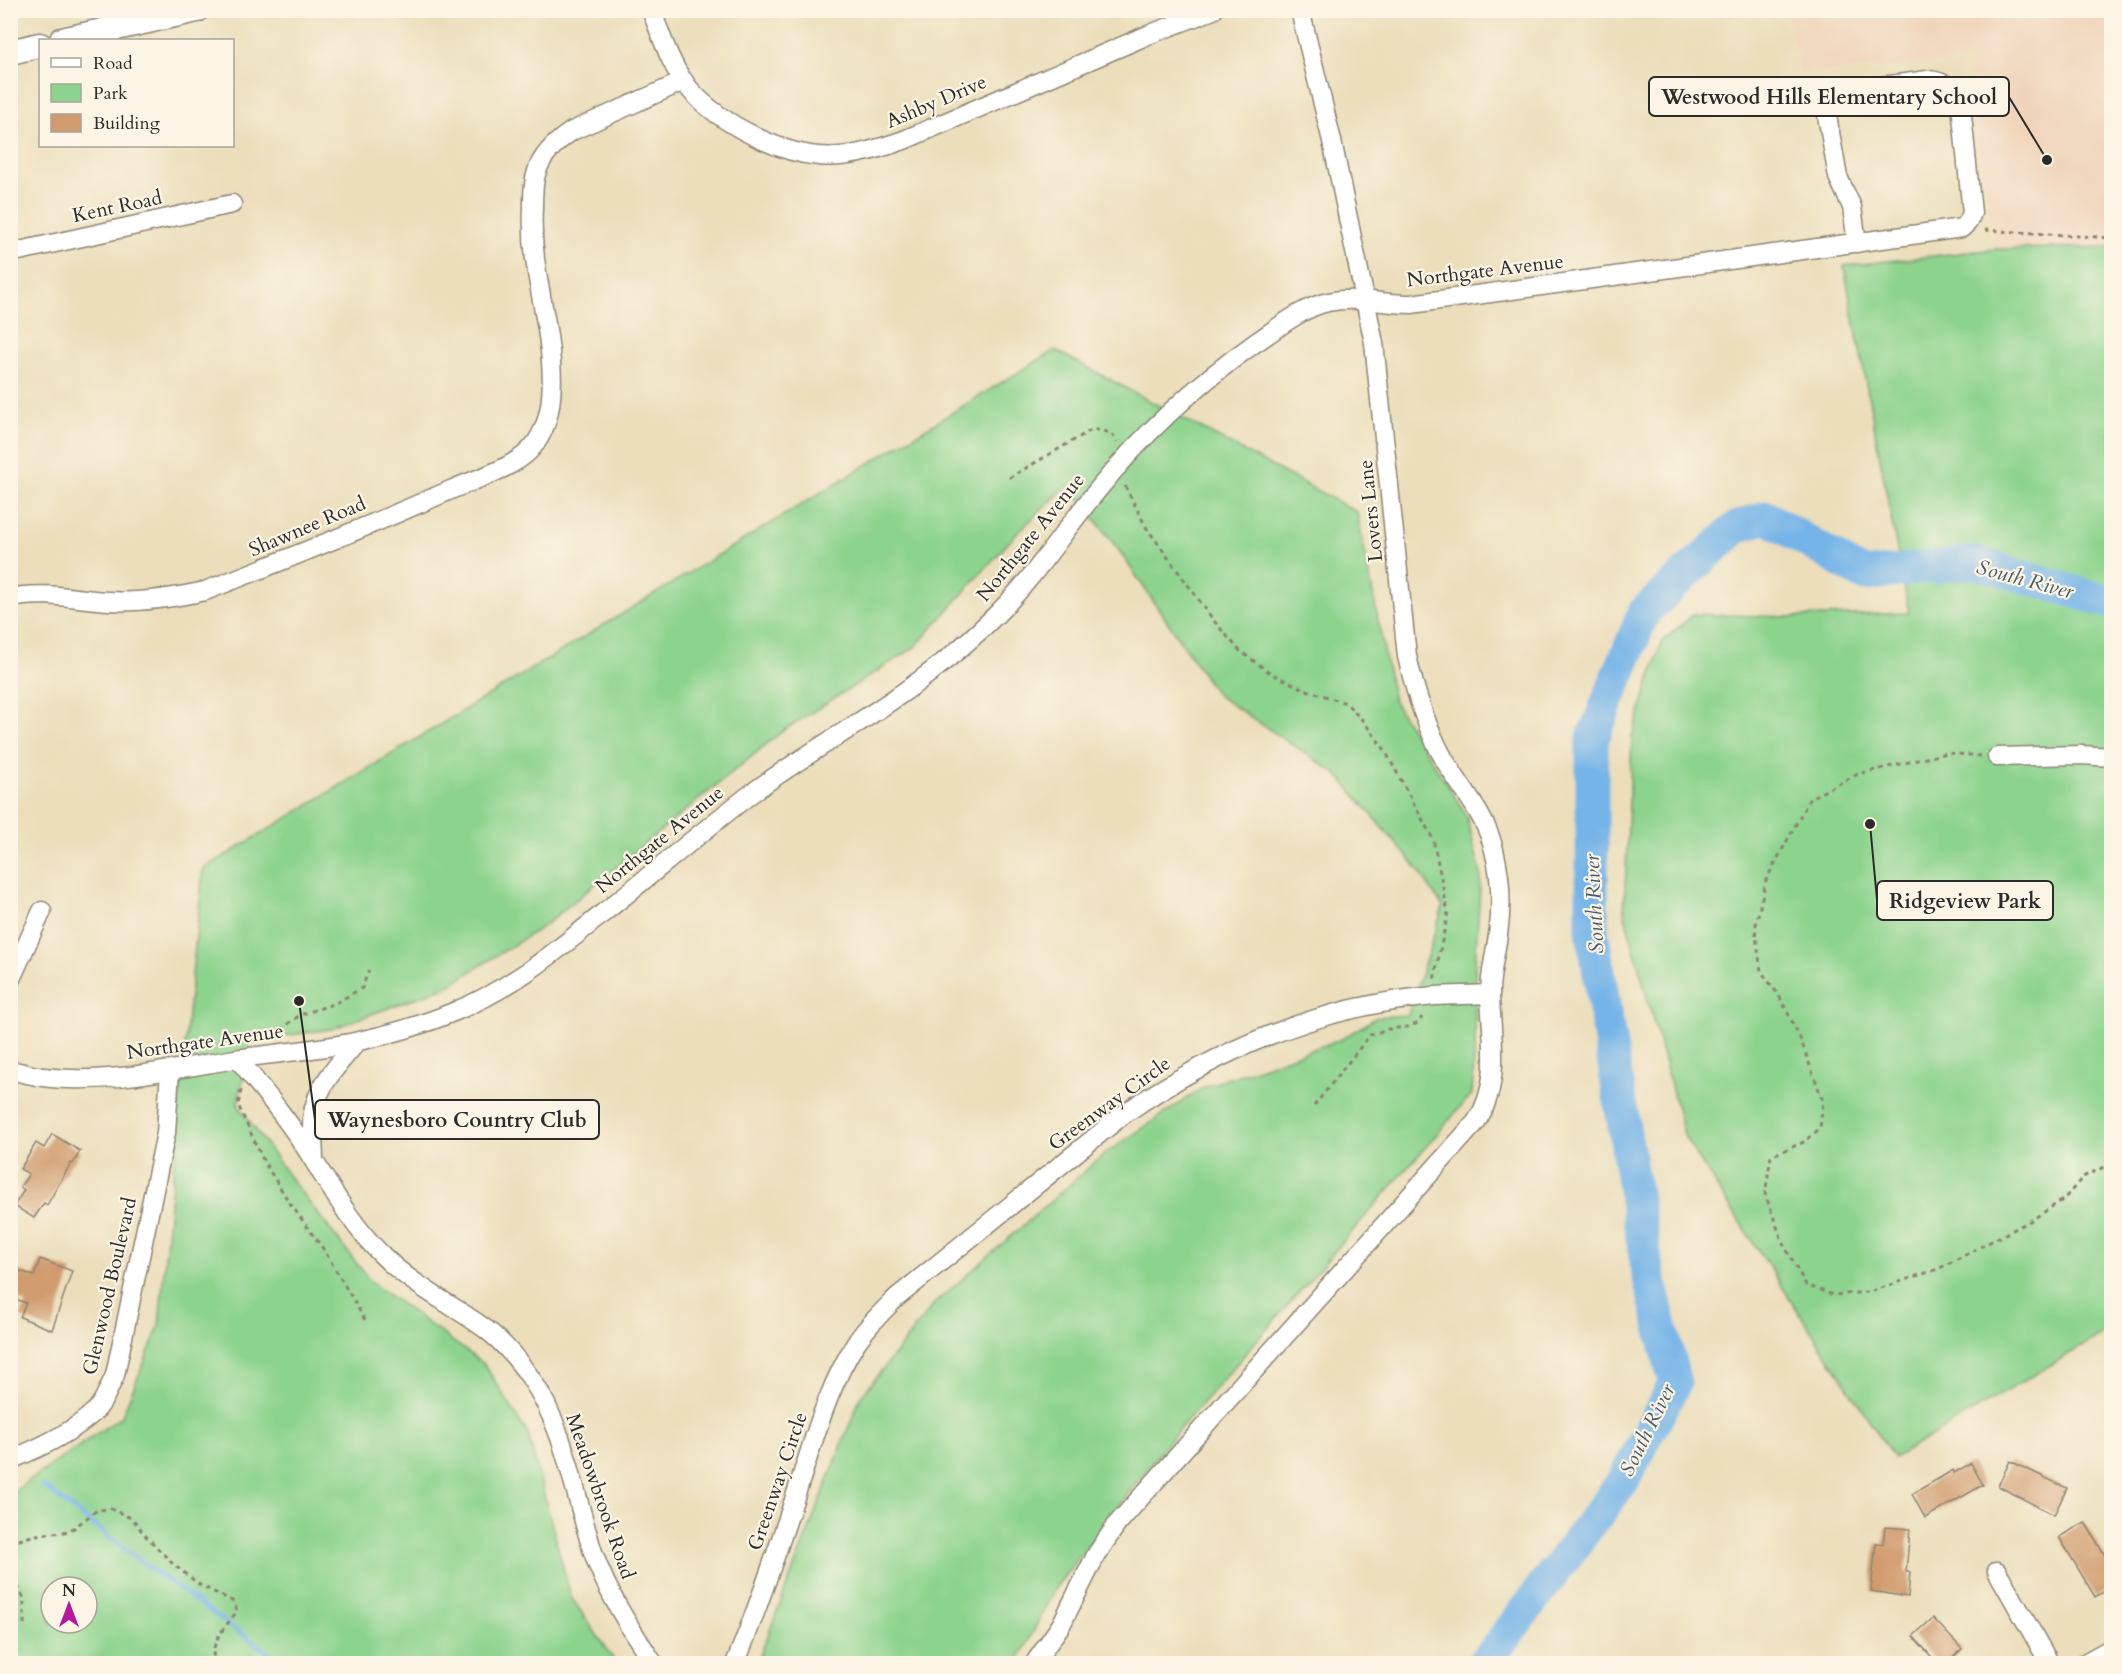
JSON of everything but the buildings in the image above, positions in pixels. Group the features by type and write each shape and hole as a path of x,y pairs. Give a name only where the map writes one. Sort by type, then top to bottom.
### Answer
{"main road":[{"path":"66,39 197,10"},
{"path":"10,52 39,45"}],"street":[{"name":"Ashby Drive","path":"651,10 675,66 701,101 720,117 751,134 784,147 818,156 843,156 879,149 904,140 1148,35 1213,10"},
{"name":"Lovers Lane","path":"1300,10 1332,141 1374,343 1407,656 1415,692 1443,758 1476,806 1494,849 1499,878 1500,910 1498,936 1491,970 1490,994"},
{"path":"1857,243 1852,207 1838,177 1826,110 1830,97 1837,92 1928,80 1948,86 1957,94 1961,105 1972,213 1965,225"},
{"name":"Shawnee Road","path":"10,598 48,595 138,602 205,591 272,565 516,461 530,450 542,434 549,417 550,358 532,223 537,169 546,153 558,140 572,131 684,81"},
{"name":"Kent Road","path":"10,253 232,204"},
{"name":"Northgate Avenue","path":"10,1070 41,1077 72,1079 171,1070 357,1042 402,1030 455,1011 502,989 539,966 754,792 918,682 964,645 998,613 1035,572 1096,491 1119,465 1187,397 1232,360 1310,308 1350,299 1411,304 1857,243 1965,225"},
{"path":"1996,757 2081,755 2112,758"},
{"path":"10,981 42,911"},
{"path":"1034,1664 1061,1625 1096,1555 1117,1524 1367,1246 1482,1113 1490,1095 1493,1077 1490,994"},
{"name":"Greenway Circle","path":"735,1664 759,1606 841,1368 873,1321 896,1298 1124,1114 1163,1087 1205,1063 1266,1036 1354,1010 1431,997 1490,994"},
{"path":"314,1161 312,1126 318,1092 357,1042"},
{"name":"Meadowbrook Road","path":"238,1059 276,1104 350,1218 381,1254 406,1276 488,1331 510,1351 531,1378 563,1445 593,1552 606,1586 623,1618 654,1664"},
{"name":"Glenwood Boulevard","path":"10,1460 76,1426 97,1409 115,1375 166,1133 171,1070"},
{"path":"1997,1571 2050,1664"},
{"path":"2083,1664 2112,1648"}],"path":[{"path":"1965,225 2112,238"},
{"path":"1009,478 1093,429 1111,433 1117,443 1120,475 1146,527 1214,621 1240,651 1272,674 1346,703 1383,747 1433,839 1448,912 1428,1009 1418,1023 1370,1035 1314,1106"},
{"path":"1996,757 1947,753 1858,774 1810,798 1766,880 1755,929 1761,971 1780,997 1800,1038 1824,1101 1820,1128 1806,1141 1771,1156 1765,1194 1783,1243 1806,1285 1833,1295 1869,1292 1938,1269 2030,1221 2064,1198 2083,1176 2112,1163"},
{"path":"10,1543 27,1537 54,1534 74,1528 97,1510 111,1509 134,1519 144,1534 174,1565 200,1586 234,1602 237,1611 218,1636 212,1652 214,1664"},
{"path":"10,1569 24,1599 24,1624"}],"shaded area":[{"path":"1786,11 2111,11 2111,247 1995,249 1968,60 1801,73"}],"green space":[{"path":"2111,247 2111,1329 1894,1458 1685,1138 1624,912 1632,737 1662,641 1694,614 1791,617 1909,613 1844,266 1995,249"},
{"path":"1055,350 1357,512 1394,702 1466,814 1481,874 1475,963 1475,1044 1472,1094 1163,1448 1056,1587 1017,1663 757,1663 860,1398 934,1304 1103,1155 1204,1087 1342,1039 1377,1017 1408,1015 1443,907 1417,868 1337,774 1217,695 1118,549 1068,485 1018,532 914,648 784,730 544,926 446,987 331,1029 250,1041 238,1105 291,1179 371,1282 484,1364 528,1434 571,1597 616,1663 11,1664 10,1504 17,1489 122,1416 159,1326 203,869"}],"waterway":[{"name":"South River","path":"1482,1664 1492,1654 1623,1481 1675,1383 1648,1274 1592,930 1592,740 1644,612 1737,527 1766,517 1864,575 1974,562 2112,603"},
{"path":"43,1486 143,1563 284,1664"}],"place":[{"name":"Westwood Hills Elementary School","path":"2047,160"},
{"name":"Ridgeview Park","path":"1870,824"},
{"name":"Waynesboro Country Club","path":"299,1001"}]}
